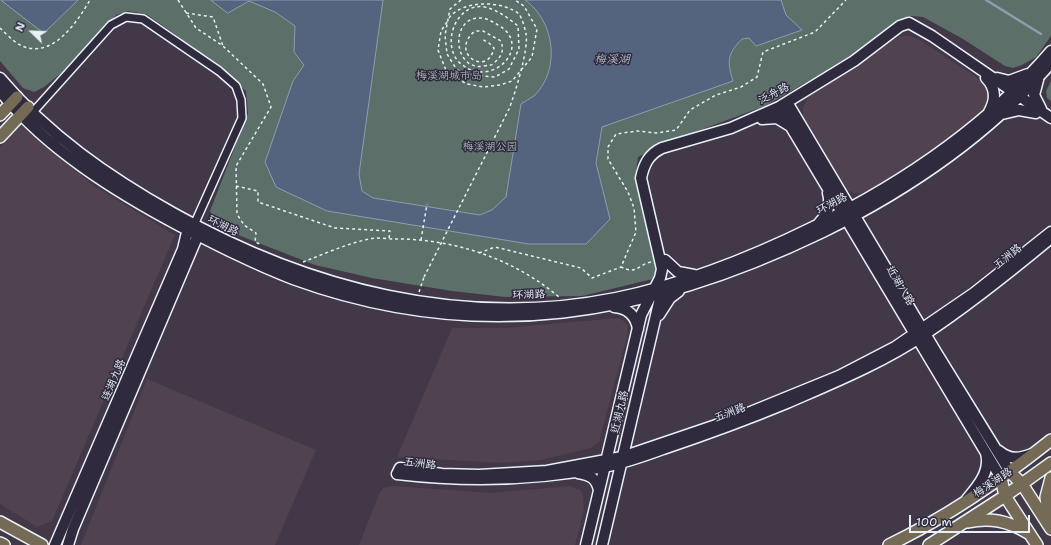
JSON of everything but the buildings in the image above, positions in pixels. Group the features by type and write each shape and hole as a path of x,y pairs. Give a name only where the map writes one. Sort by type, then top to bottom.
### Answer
{"main road":[{"name":"泛舟路","path":"663,265 647,184 647,173 650,163 658,155 717,137 762,119 854,61 900,26 909,23 919,27 988,77"},
{"name":"泛舟路","path":"663,265 642,184 642,171 646,161 658,150 730,128 804,97 843,72 890,37 908,30 924,36 988,77 1044,114 1051,123"},
{"name":"环湖路","path":"1036,74 1051,51"},
{"name":"环湖路","path":"0,91 27,111 47,138 87,169 133,199 190,226 288,268 353,288 416,301 473,307 521,308 569,305 688,286 761,261 872,201 967,134 1015,95 1036,74 1051,63"},
{"path":"988,77 1009,81 1036,74 1034,95 1038,106 1044,114"},
{"path":"985,118 991,109 994,92 988,77"},
{"name":"环湖路","path":"0,78 14,100"},
{"name":"环湖路","path":"872,201 900,189 962,147 999,116 1015,95"},
{"path":"762,119 777,118 794,124 798,108 804,97"},
{"path":"0,115 14,100"},
{"name":"近湖八路","path":"784,106 832,189 1006,475"},
{"path":"999,116 1013,110 1026,110 1044,114"},
{"path":"0,137 27,111"},
{"path":"832,189 853,198 872,201 865,220 862,237 840,228 819,229 829,206 832,189"},
{"path":"190,226 198,235"},
{"name":"连湖九路","path":"55,545 183,249 190,226"},
{"name":"环湖路","path":"198,235 240,256 294,279 324,289 401,307 473,315 522,316 568,313 608,307 655,291 819,229"},
{"name":"五洲路","path":"606,464 587,464 515,474 442,474 400,468 397,474 472,480 515,479 570,472 606,464 622,460 641,454 731,420 824,382 896,349 940,320 1051,232"},
{"name":"连湖九路","path":"68,545 72,529 198,235"},
{"name":"五洲路","path":"940,320 980,296 1051,238"},
{"path":"655,291 663,265 678,272 696,275"},
{"path":"652,330 663,307 670,298 688,286"},
{"name":"近湖九路","path":"586,545 641,315 655,291"},
{"name":"近湖九路","path":"602,545 652,330 655,291"},
{"path":"608,307 619,307 633,314 638,329"},
{"path":"908,313 927,319 940,320 935,335 932,354 912,349 896,349 904,334 908,313"},
{"path":"587,464 601,454 613,434"},
{"path":"615,487 626,468 641,454 632,449 628,442 628,435"},
{"name":"梅溪湖路","path":"889,545 909,535 966,501 1006,475 1051,440"},
{"path":"966,501 982,479 986,468 989,447 1014,458 1036,452"},
{"name":"梅溪湖路","path":"929,545 1022,484 1051,463"},
{"path":"570,472 580,473 594,478 598,483 600,491"},
{"path":"1037,545 1004,496 1006,475 1022,484 1051,528"},
{"path":"1051,478 1046,498 1051,528"},
{"path":"962,524 976,520 1001,520 1030,534"},
{"path":"0,522 42,545"},
{"path":"0,542 4,545"}],"street":[{"path":"27,111 111,25 126,17 143,19 163,32 218,71 236,86 241,100 242,118 190,226"}],"path":[{"path":"0,28 21,46 33,49 46,47 64,35 75,24 90,0"},
{"path":"461,0 450,9 445,35 447,54 457,70 473,75 494,77 510,69 519,49 518,26 505,16 487,8 475,8 461,15 454,29 450,42 455,59 469,70 485,71 501,67 509,56 512,46 510,35 502,27 480,18 468,21 461,27 458,37 461,54 468,64 480,67 493,65 500,57 504,48 501,41 483,31 475,31 467,37 465,46 468,55 479,62 486,61 493,55 494,48 482,39"},
{"path":"416,301 424,277 509,109 518,84 526,36 520,15 512,8 494,1 470,2 453,12 441,31 438,50 447,73 467,84 484,87 500,85 512,81 532,57 537,29 524,6 515,0"},
{"path":"186,13 213,17 223,46"},
{"path":"236,186 258,191 258,202 335,228 390,231 389,239"},
{"path":"420,240 427,204"},
{"path":"288,268 370,239 420,240 454,245 508,263 529,274 569,305"},
{"path":"479,253 495,247 581,268 592,278 621,267"}],"shaded area":[{"path":"902,36 910,36 920,40 981,80 989,95 987,104 982,111 938,147 869,190 861,193 854,193 846,190 840,183 803,124 803,108 808,97 868,58 893,39"},
{"path":"20,124 93,185 175,235 52,521 37,527 0,504 0,147"},
{"path":"618,318 624,321 628,326 627,337 599,442 591,448 541,460 501,463 397,457 452,328 504,328"},
{"path":"147,379 316,450 275,545 81,545"},
{"path":"393,486 491,493 570,486 580,490 583,495 584,510 575,545 359,545 379,494 383,488"}],"green space":[{"name":"梅溪湖公园","path":"0,0 1051,0 1051,36 1036,57 1013,68 1005,66 963,39 923,17 912,16 891,27 844,61 765,106 676,139 638,157 635,180 659,265 653,279 582,296 505,297 452,291 372,278 315,265 238,235 217,224 210,211 248,113 246,91 172,32 146,14 128,11 116,15 64,71 44,87 34,92 23,88 0,61"},
{"path":"1051,81 1051,101 1047,98 1046,91"}],"water":[{"path":"1,0 78,0 44,33"},
{"name":"梅溪湖","path":"211,0 383,0 359,174 362,191 373,198 480,215 492,210 506,197 521,104 534,96 543,85 551,60 551,46 543,20 535,9 525,0 781,0 786,15 802,30 756,46 749,38 742,39 733,49 730,58 729,63 733,81 602,127 596,163 610,219 586,244 529,244 327,211 276,187 265,162 293,81 304,65 294,52 295,26 275,12 249,1 228,13"}],"waterway":[{"path":"986,0 1041,34"}],"park label":[{"name":"梅溪湖城市岛","path":"449,76"}]}
